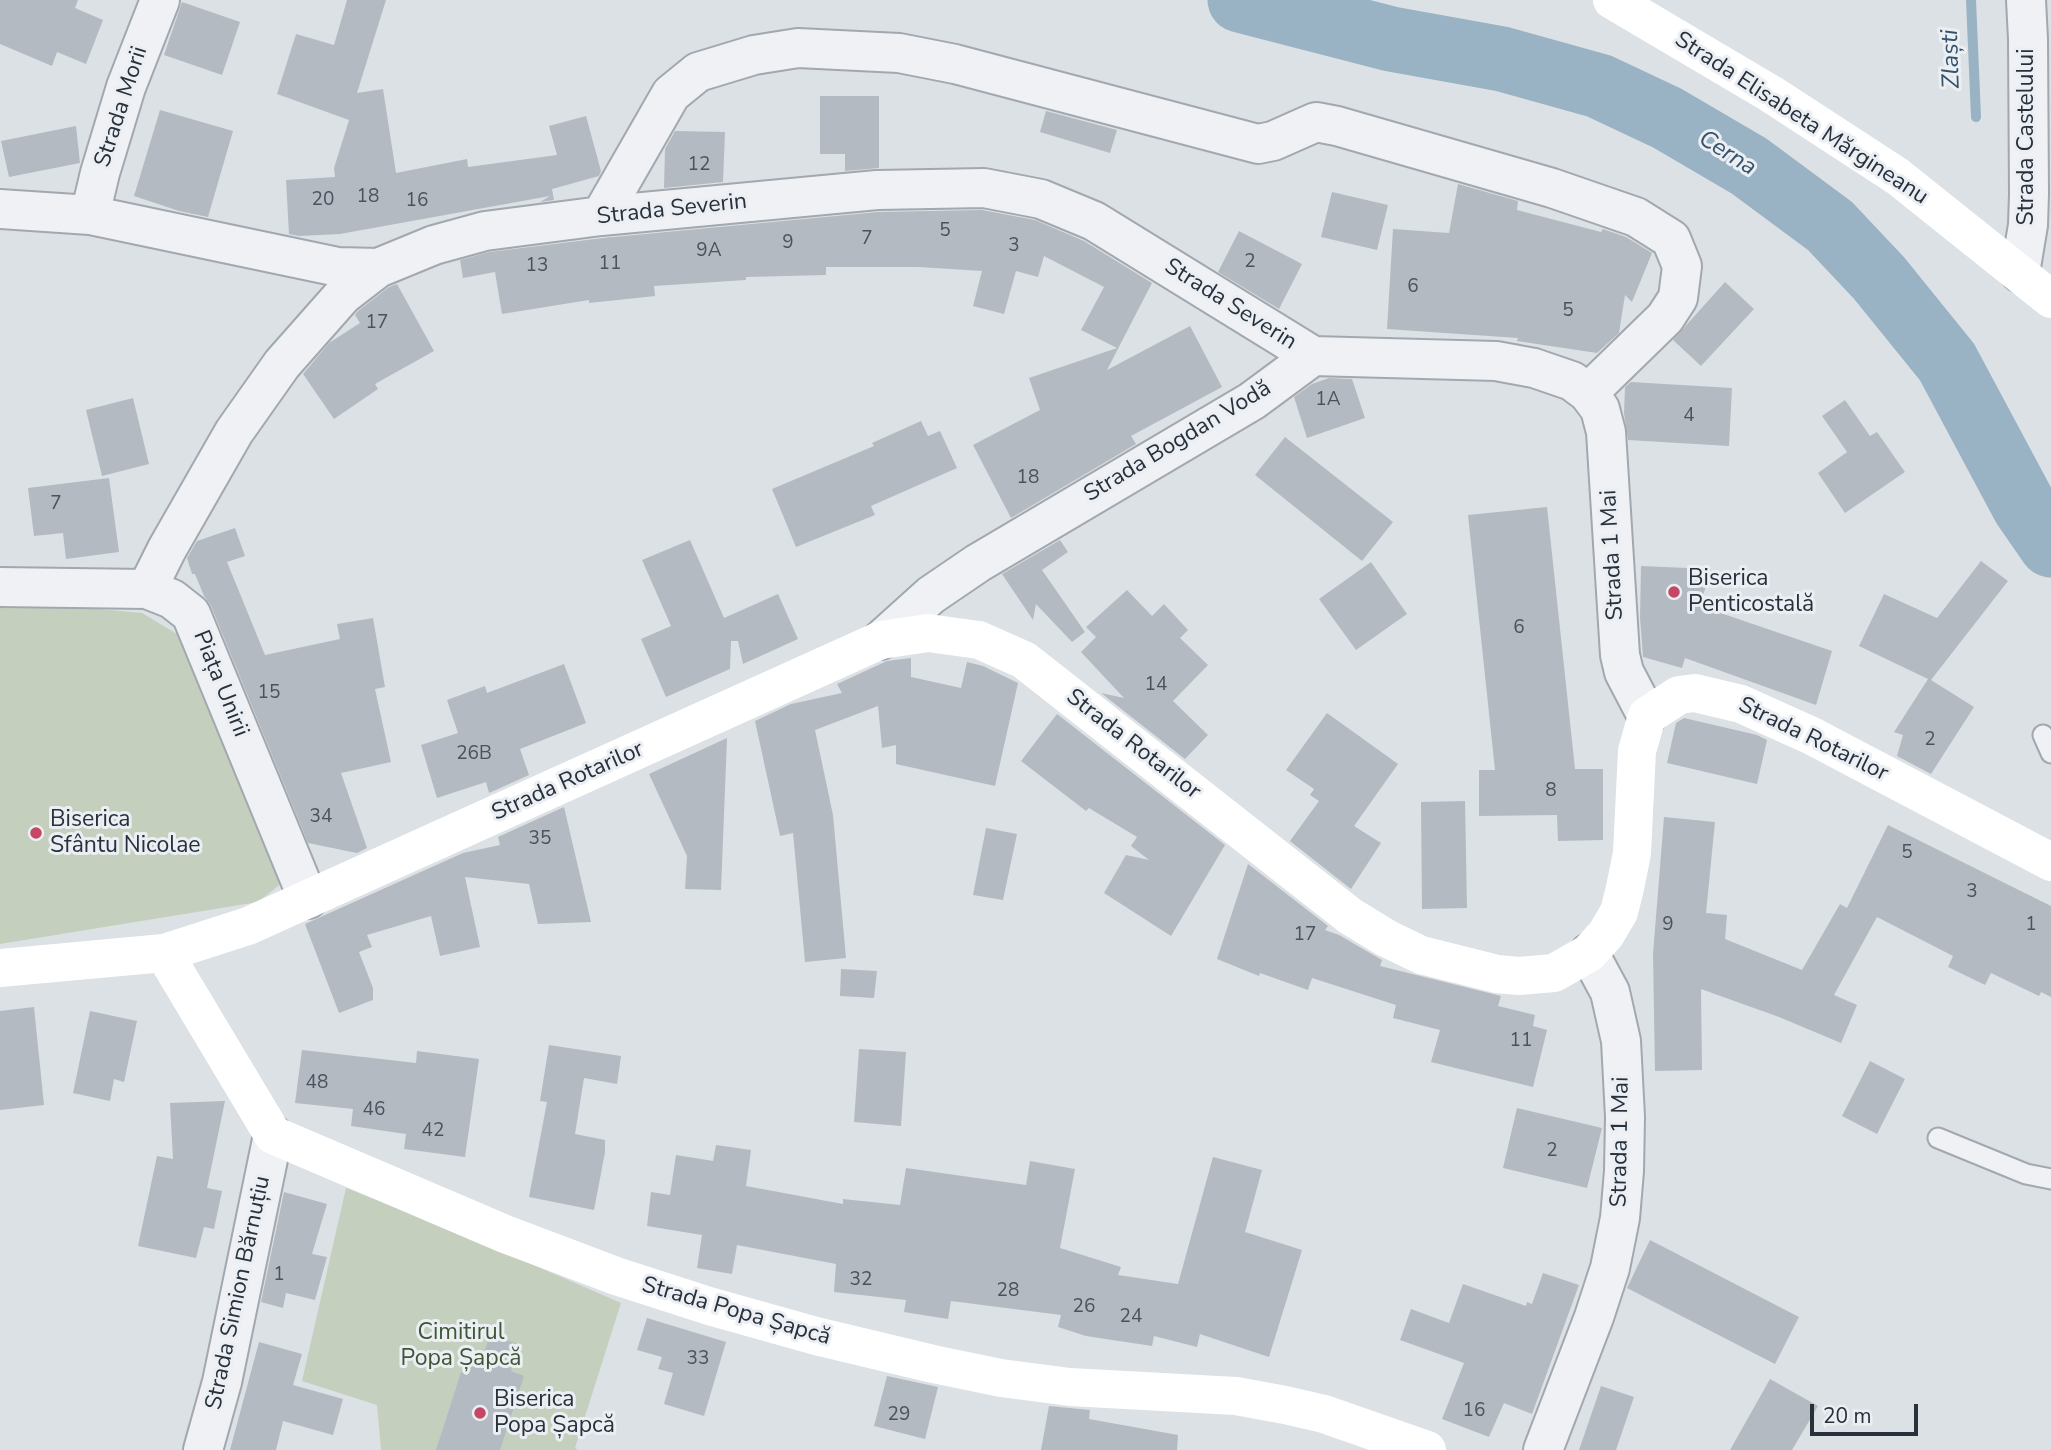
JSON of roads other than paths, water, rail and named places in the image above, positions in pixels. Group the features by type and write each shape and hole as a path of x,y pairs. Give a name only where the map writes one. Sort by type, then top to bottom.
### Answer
{"street":[{"name":"Strada Morii","path":"90,215 123,99 160,0"},
{"name":"Strada Elisabeta Mărgineanu","path":"1612,0 1771,94 1897,176 2051,299"},
{"name":"Strada Castelului","path":"2020,273 2028,225 2029,194 2026,0"},
{"path":"601,216 671,94 698,72 754,55 798,48 899,53 955,64 1258,144 1273,141 1316,122 1337,126 1552,188 1636,217 1671,239 1682,266 1678,298 1665,317 1588,393 1572,382 1534,368 1496,361 1313,356"},
{"name":"Strada Severin","path":"0,209 90,215 338,267 378,268 434,246 485,231 601,216 877,190 984,188 1041,199 1094,221 1313,356"},
{"path":"148,589 167,549 234,432 282,364 343,295 378,268"},
{"name":"Strada Bogdan Vodă","path":"881,640 932,595 978,563 1252,401 1313,356"},
{"name":"Strada 1 Mai","path":"1588,393 1600,409 1606,432 1620,655 1624,672 1647,716"},
{"name":"Piața Unirii","path":"0,587 148,589 172,599 191,614 308,899"},
{"name":"Strada Rotarilor","path":"0,968 164,953 248,926 881,640 928,633 979,640 1024,660 1350,916 1386,939 1421,954 1497,974 1519,976 1554,973 1589,953 1606,934 1619,912 1632,853 1637,751 1647,716 1671,699 1687,694 1695,693 1741,704 1812,736 2051,862"},
{"path":"164,953 273,1135"},
{"name":"Strada 1 Mai","path":"1543,1450 1594,1317 1609,1268 1620,1218 1625,1171 1620,1041 1610,992 1589,953"},
{"name":"Strada Simion Bărnuțiu","path":"203,1450 222,1382 273,1135"},
{"name":"Strada Popa Șapcă","path":"273,1135 505,1234 616,1276 816,1336 1001,1378 1070,1387 1236,1396 1285,1405 1324,1414 1427,1450"}],"lane":[{"path":"1938,1138 2026,1174 2051,1179"}],"waterway":[{"name":"Cerna","path":"1240,0 1391,39 1502,59 1599,86 1667,118 1749,166 1830,226 1879,278 1947,362 2024,506 2051,545"},
{"name":"Zlaști","path":"1971,0 1976,117"}],"place":[{"name":"Biserica Penticostală","path":"1674,592"},
{"name":"Biserica Sfântu Nicolae","path":"36,833"},
{"name":"Biserica Popa Șapcă","path":"480,1413"}],"park label":[{"name":"Cimitirul Popa Șapcă","path":"461,1346"}]}
